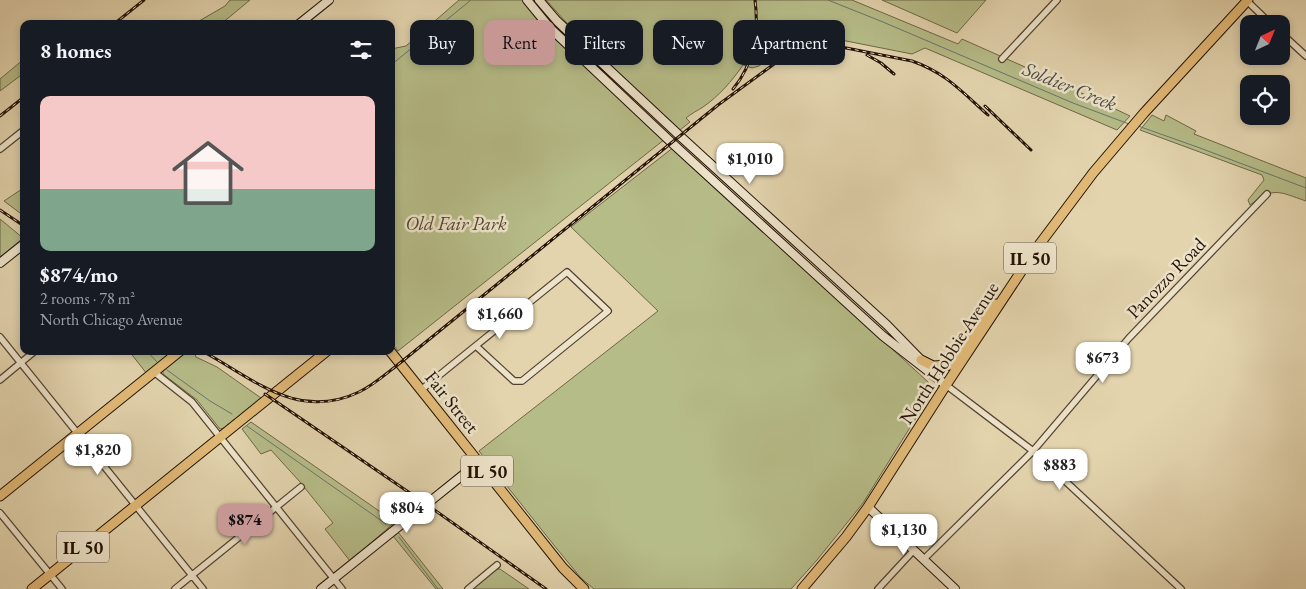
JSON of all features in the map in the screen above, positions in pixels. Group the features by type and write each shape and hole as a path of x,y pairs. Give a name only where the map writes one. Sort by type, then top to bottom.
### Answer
{"main road":[{"path":"304,20 329,0"},
{"path":"527,0 550,28 672,143 883,336 946,385"},
{"path":"539,0 557,21 880,319 946,385"},
{"name":"North Hobbie Avenue","path":"802,589 834,552 868,507 1036,248 1093,173 1144,113 1247,0"},
{"path":"0,263 20,247"},
{"path":"921,360 933,366 949,365 983,316 1002,299"},
{"path":"0,496 175,355"},
{"name":"IL 50","path":"32,589 322,355"},
{"name":"Fair Street","path":"393,355 563,568 584,589"},
{"path":"321,589 479,462"},
{"path":"868,507 955,589"}],"street":[{"path":"1002,59 1057,0"},
{"path":"1247,0 1262,15"},
{"path":"1290,41 1306,56"},
{"path":"0,149 20,133"},
{"name":"Panozzo Road","path":"924,559 1032,451 1129,338 1267,194"},
{"path":"421,390 567,272 608,311 522,380 514,381 476,346"},
{"path":"0,337 202,589"},
{"path":"0,380 31,355"},
{"path":"154,372 192,402 342,589"},
{"path":"946,385 1032,451 1181,589"},
{"path":"175,589 301,487"},
{"path":"0,513 62,589"},
{"path":"878,589 914,550"},
{"path":"468,589 497,565"}],"green space":[{"path":"230,0 250,0 226,20 201,20 225,6"},
{"name":"Old Fair Park","path":"459,0 522,0 539,20 484,20 484,65 555,65 555,36 565,46 565,65 586,65 665,139 398,351 395,347 395,48 406,46 410,43 410,65 474,65 474,20 436,20"},
{"path":"546,0 852,0 958,44 962,39 1130,116 1117,130 925,48 912,54 845,41 845,20 733,20 733,65 743,65 720,93 709,103 686,118 690,122 680,130 610,65 643,65 643,20 565,21"},
{"path":"882,0 986,0 957,33"},
{"path":"20,62 20,76 0,91 0,79"},
{"path":"743,65 760,65 752,68"},
{"path":"1152,115 1164,121 1166,115 1196,131 1194,134 1306,178 1306,201 1277,192 1265,195 1250,205 1248,200 1264,180 1262,175 1140,130"},
{"path":"674,147 929,383 932,389 929,397 863,503 791,589 594,589 581,578 479,451 658,311 571,227"},
{"path":"20,190 20,213 4,201"},
{"path":"0,219 20,236 20,240 0,257"},
{"path":"132,355 170,355 147,374"},
{"path":"180,355 195,355 217,367 261,398 224,428 220,429 197,400 163,374 163,370"},
{"path":"251,422 395,522 350,561 325,529 333,523 300,482 271,450 261,454 242,429"},
{"path":"398,532 443,589 436,589 393,536"},
{"path":"497,569 500,569 529,589 471,589"}],"waterway":[{"name":"Soldier Creek","path":"395,62 471,0"},
{"name":"Soldier Creek","path":"828,0 1073,103 1129,124"},
{"name":"Soldier Creek","path":"1138,126 1306,188"},
{"path":"151,355 157,362"},
{"path":"167,370 210,401 232,414"},
{"path":"247,426 386,524"},
{"path":"399,537 438,589"}],"railway":[{"path":"119,20 144,0"},
{"path":"733,89 746,69 753,47 756,23 755,0"},
{"path":"209,355 259,385 297,399 316,402 337,400 365,389 400,363 718,105 785,56 803,47 826,44 912,61 944,77 988,115"},
{"path":"867,55 881,63 894,74"},
{"path":"0,116 20,100"},
{"path":"985,106 1031,150"},
{"path":"0,210 20,223"},
{"path":"265,394 546,589"}]}
